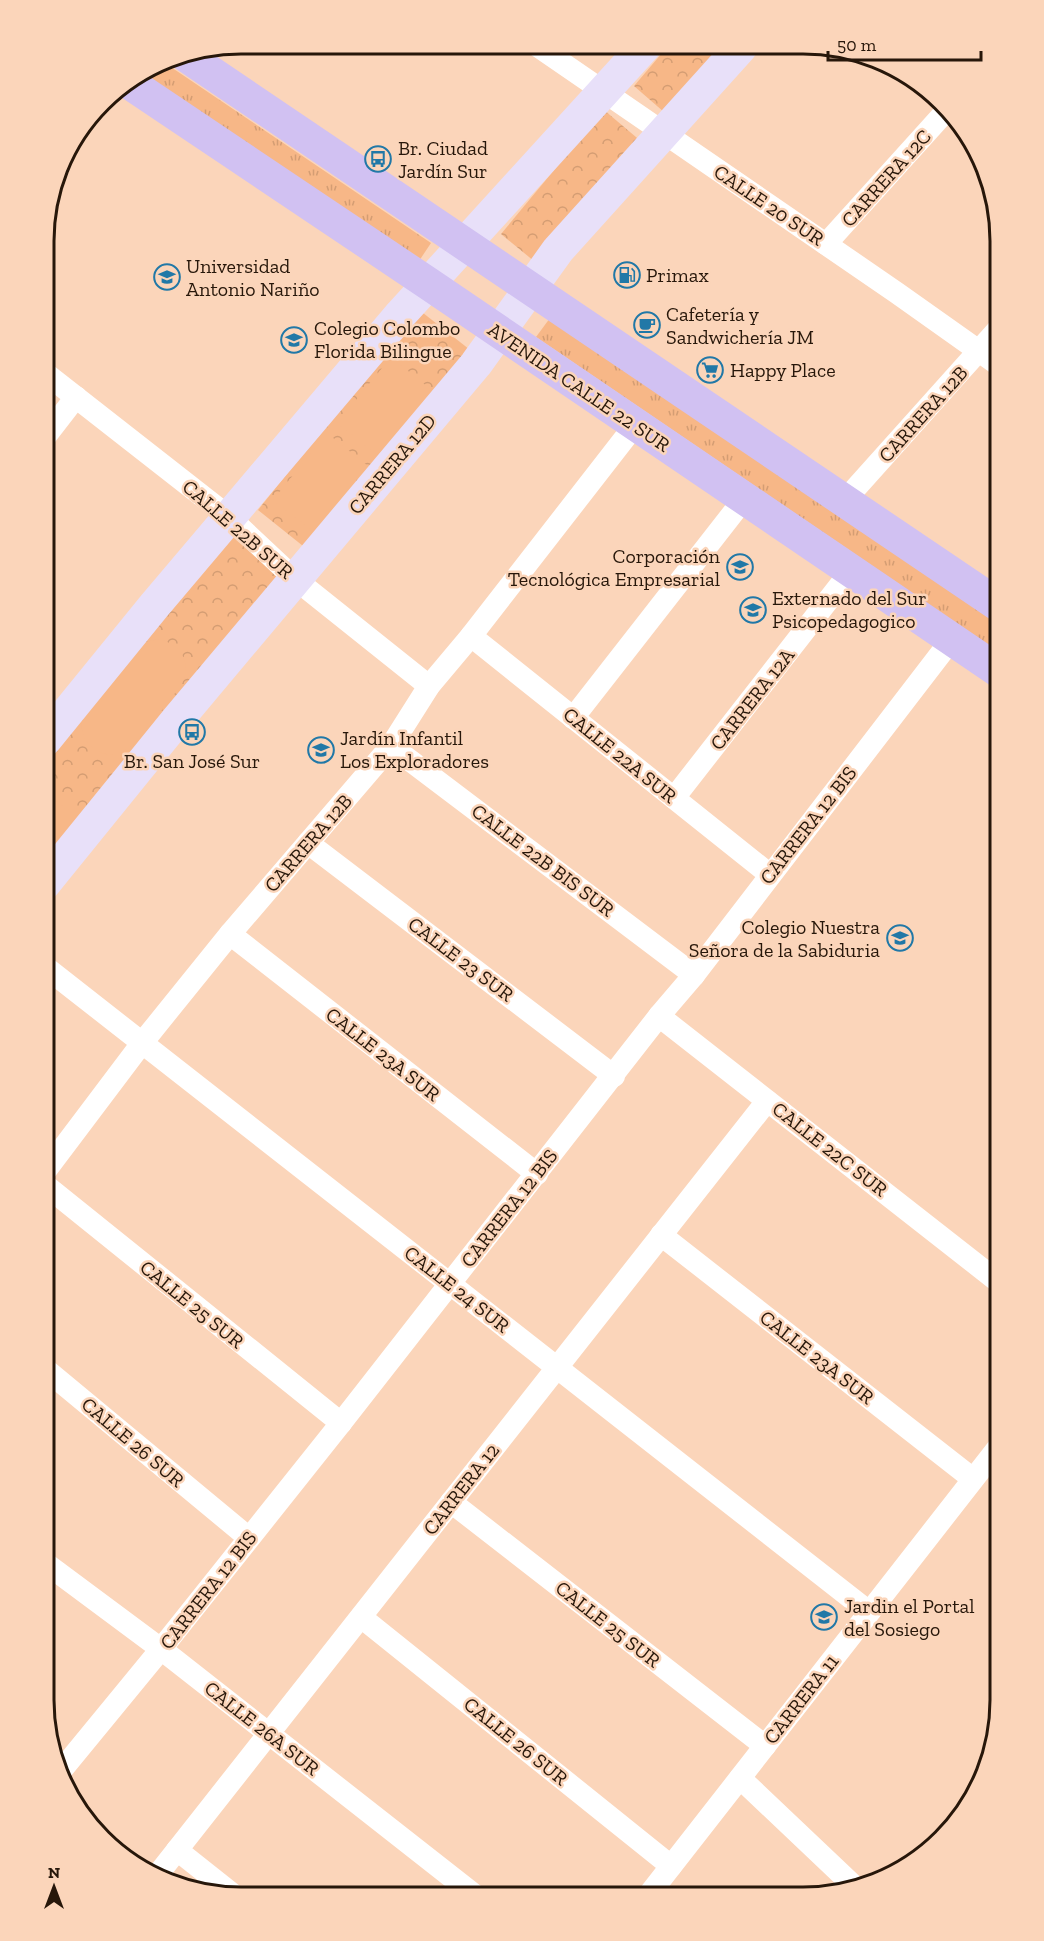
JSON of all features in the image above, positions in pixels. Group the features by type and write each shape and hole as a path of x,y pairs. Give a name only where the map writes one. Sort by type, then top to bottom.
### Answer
{"main road":[{"path":"194,61 467,243 990,599"},
{"name":"AVENIDA CALLE 22 SUR","path":"136,87 990,665"}],"street":[{"name":"CALLE 20 SUR","path":"550,54 990,358"},
{"path":"54,729 401,314 638,54"},
{"name":"CARRERA 12D","path":"54,872 177,720 476,364 558,250 735,54"},
{"name":"CARRERA 12C","path":"826,244 942,116"},
{"name":"CARRERA 12B","path":"845,500 990,338"},
{"name":"CALLE 22B SUR","path":"54,380 229,517 295,579 429,686"},
{"path":"54,425 76,397"},
{"name":"CARRERA 12B","path":"54,1160 142,1043 230,934 391,746 429,686 471,636 635,425"},
{"path":"573,718 744,498"},
{"name":"CARRERA 12A","path":"674,798 851,571"},
{"name":"CALLE 22A SUR","path":"471,636 769,874"},
{"name":"CARRERA 12 BIS","path":"66,1765 341,1424 659,1016 694,975 769,874 952,639"},
{"name":"CALLE 22B BIS SUR","path":"391,746 694,975"},
{"name":"CALLE 23 SUR","path":"308,843 614,1076"},
{"name":"CALLE 23A SUR","path":"230,934 537,1173"},
{"name":"CALLE 24 SUR","path":"54,974 869,1612"},
{"name":"CALLE 22C SUR","path":"659,1016 990,1275"},
{"name":"CARRERA 12","path":"162,1869 767,1101"},
{"name":"CALLE 25 SUR","path":"54,1192 341,1424"},
{"name":"CALLE 23A SUR","path":"661,1235 973,1479"},
{"name":"CALLE 26 SUR","path":"54,1376 249,1538"},
{"name":"CARRERA 11","path":"655,1887 990,1457"},
{"name":"CALLE 25 SUR","path":"451,1502 765,1746"},
{"name":"CALLE 26A SUR","path":"54,1569 161,1649 464,1887"},
{"name":"CALLE 26 SUR","path":"361,1617 671,1866"},
{"path":"740,1778 849,1881"},
{"path":"177,1850 222,1885"}],"green space":[{"path":"661,54 729,54 672,119 634,86"},
{"path":"172,67 431,243 419,261 150,78"},
{"path":"604,110 643,143 540,266 501,234"},
{"path":"418,309 474,353 313,554 258,510"},
{"path":"550,318 990,618 990,646 536,337"},
{"path":"391,357 434,392 380,457 337,423"},
{"path":"327,433 368,466 314,532 273,500"},
{"path":"224,525 283,580 54,862 54,744"},
{"path":"159,639 175,647 184,658 185,673 179,689 132,746 121,753 109,755 96,750 85,738 81,722 141,643"},
{"path":"54,799 76,816 54,844"}],"place":[{"name":"Br. Ciudad Jardín Sur","path":"378,159"},
{"name":"Primax","path":"627,275"},
{"name":"Universidad Antonio Nariño","path":"167,277"},
{"name":"Cafetería y Sandwichería JM","path":"647,325"},
{"name":"Colegio Colombo Florida Bilingue","path":"294,340"},
{"name":"Happy Place","path":"710,370"},
{"name":"Corporación Tecnológica Empresarial","path":"740,567"},
{"name":"Externado del Sur Psicopedagogico","path":"753,610"},
{"name":"Br. San José Sur","path":"192,732"},
{"name":"Jardín Infantil Los Exploradores","path":"321,750"},
{"name":"Colegio Nuestra Señora de la Sabiduria","path":"900,938"},
{"name":"Jardin el Portal del Sosiego","path":"824,1617"}]}
